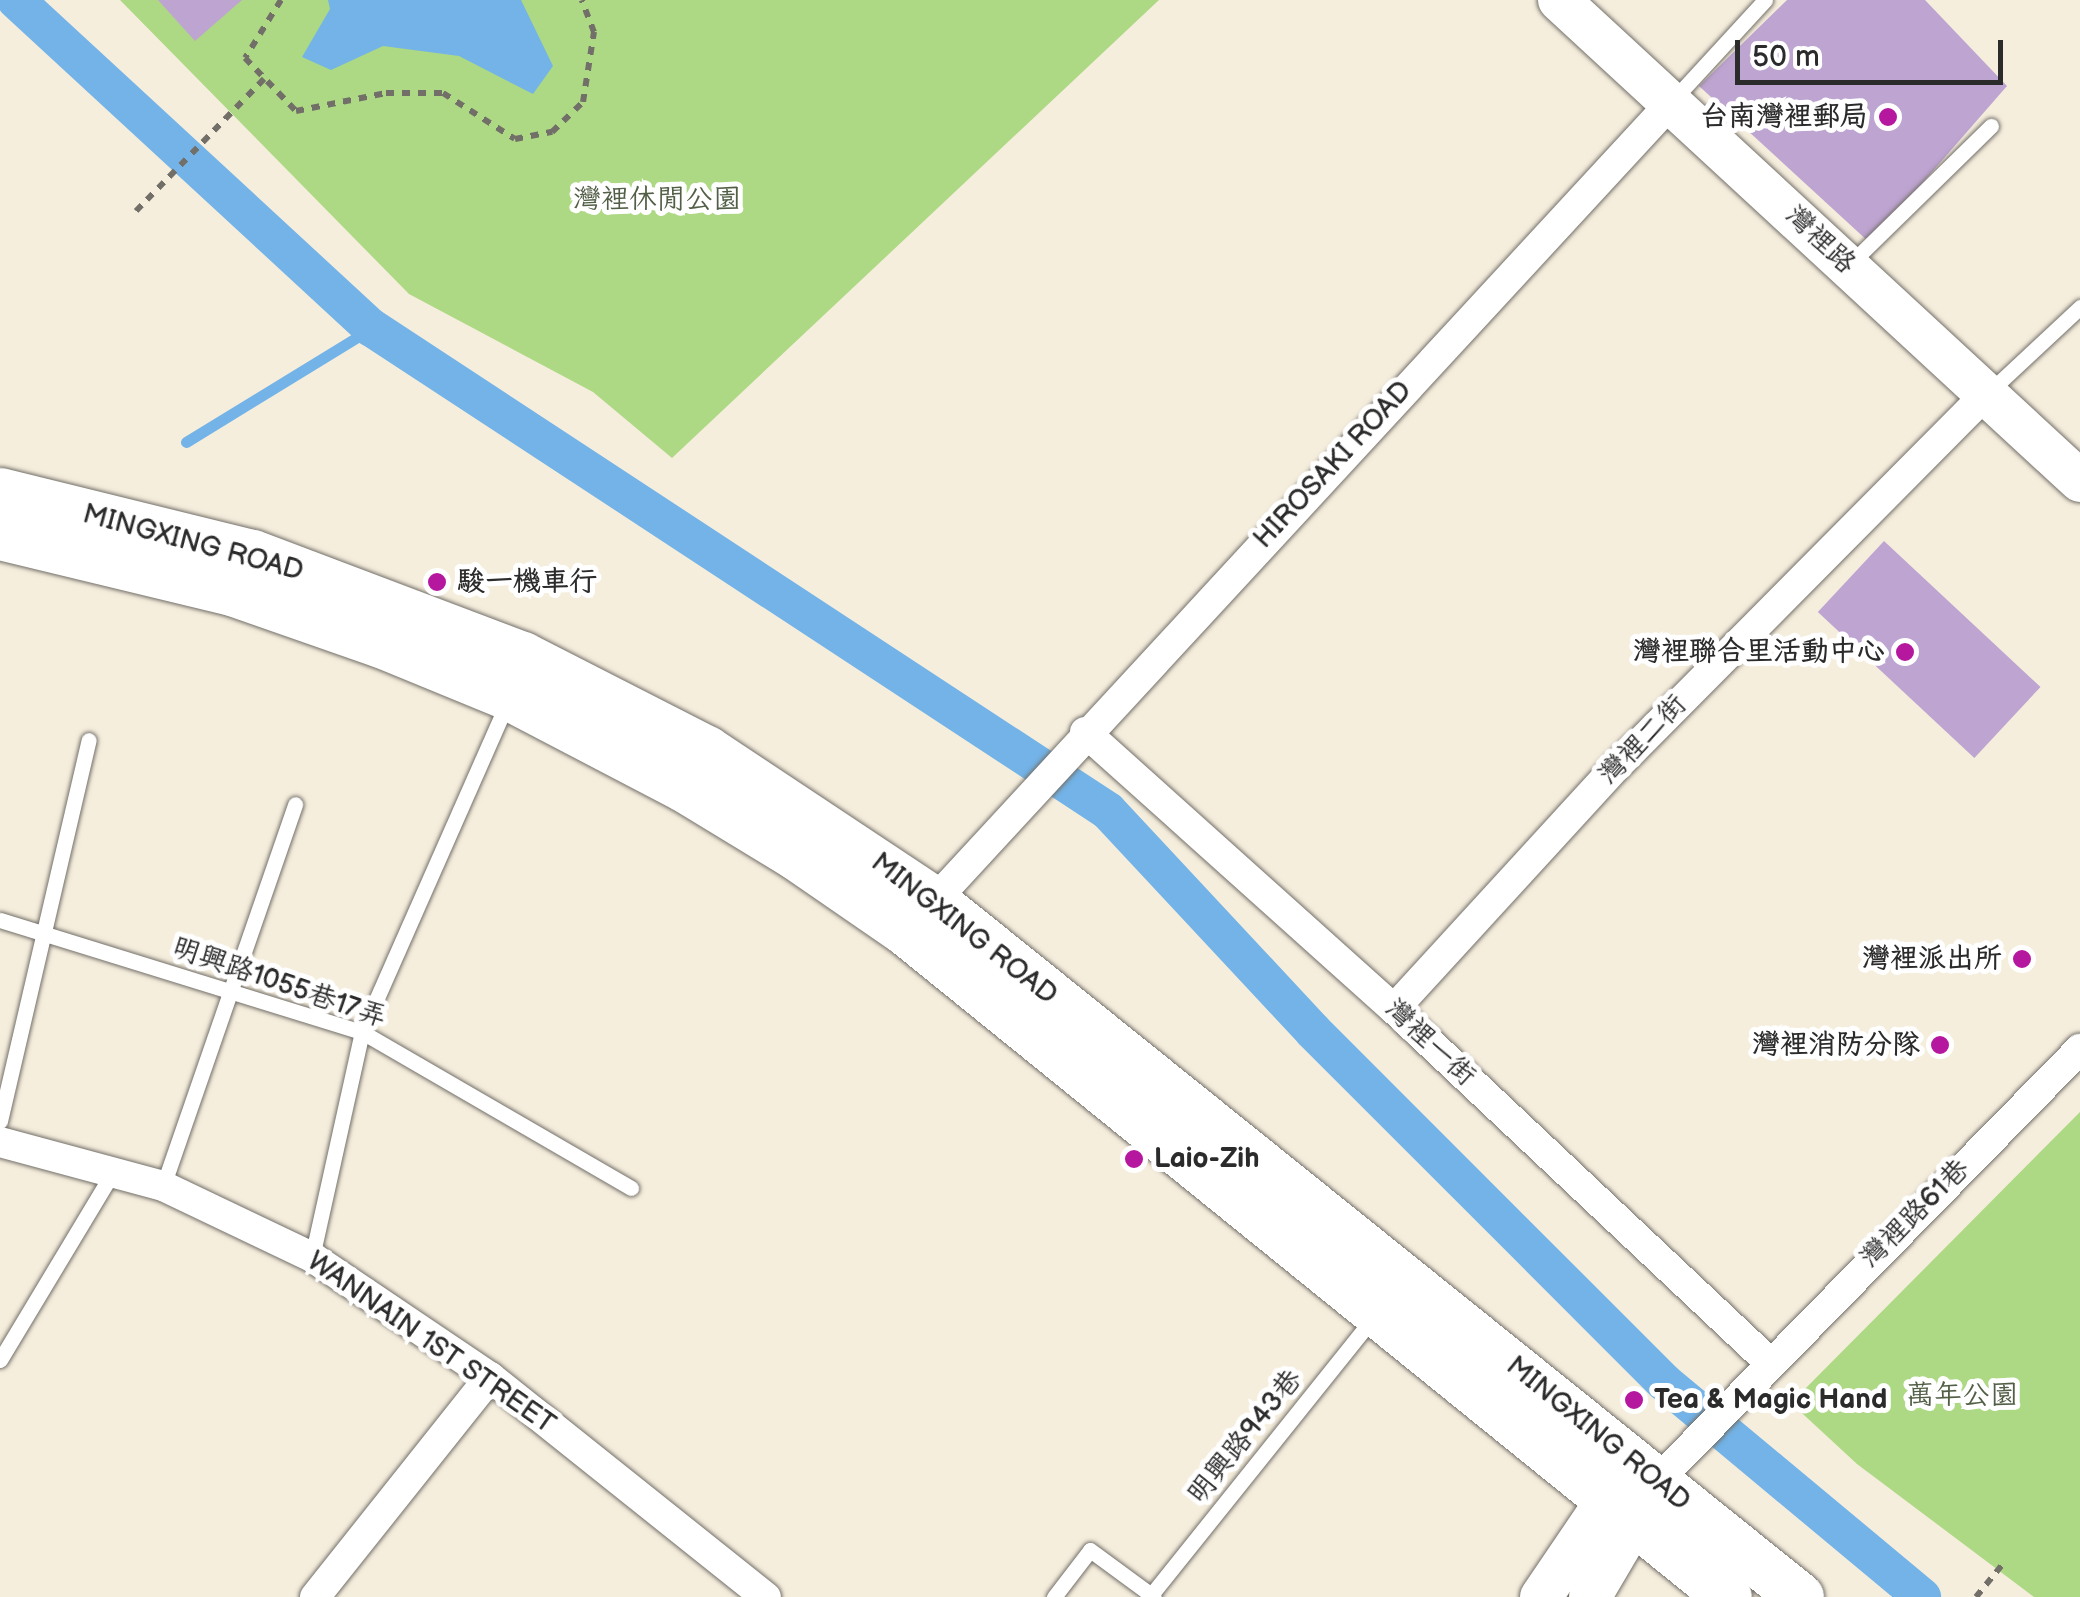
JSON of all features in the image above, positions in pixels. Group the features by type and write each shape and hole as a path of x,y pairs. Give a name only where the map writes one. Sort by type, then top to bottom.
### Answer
{"main road":[{"name":"MINGXING ROAD","path":"0,492 253,554 523,656 707,750 934,901 1634,1500 1728,1597"},
{"name":"MINGXING ROAD","path":"0,536 235,592 510,698 684,788 856,897 1379,1310 1634,1500 1800,1597"}],"street":[{"name":"灣裡路","path":"1559,0 2080,481"},
{"name":"HIROSAKI ROAD","path":"934,901 1084,734 1671,103"},
{"name":"灣裡二街","path":"1394,1009 1616,767 1986,394"},
{"name":"灣裡一街","path":"1084,734 1394,1009 1760,1371"},
{"name":"灣裡路61巷","path":"1634,1500 1696,1446 1760,1371 2080,1049"},
{"name":"WANNAIN 1ST STREET","path":"0,1142 116,1168 312,1258 490,1377 749,1592"},
{"path":"315,1597 490,1377"},
{"path":"1541,1597 1634,1500"},
{"path":"1590,1597 1634,1500"}],"lane":[{"path":"1671,103 1765,0"},
{"path":"1848,266 1990,126"},
{"path":"1986,394 2080,307"},
{"path":"312,1258 362,1032 510,698"},
{"path":"0,1121 90,740"},
{"path":"162,1186 295,804"},
{"name":"明興路1055巷17弄","path":"0,920 45,930 362,1032 630,1188"},
{"path":"0,1360 116,1168"},
{"name":"明興路943巷","path":"1152,1596 1379,1310"},
{"path":"1054,1597 1090,1550 1152,1596"}],"path":[{"path":"281,0 244,58 296,111 386,93 444,92 514,139 552,132 583,102 594,32 582,0"},
{"path":"136,212 264,78"},
{"path":"1976,1597 2002,1564"}],"green space":[{"name":"灣裡休閒公園","path":"120,0 1159,0 672,458 593,392 409,294"},
{"name":"萬年公園","path":"2080,1112 2080,1597 2034,1597 1857,1464 1791,1403"}],"water":[{"path":"328,0 521,0 553,66 533,94 459,56 383,46 331,70 302,57 330,9"}],"building":[{"path":"158,0 242,0 195,41"},
{"name":"台南灣裡郵局","path":"1787,0 1925,0 2007,86 1870,243 1699,86"},
{"path":"1884,541 2041,687 1974,758 1818,612"}],"waterway":[{"path":"16,0 372,328 1108,811 1313,1031 1664,1382 1922,1597"},
{"path":"186,442 372,328"}],"place":[{"name":"台南灣裡郵局","path":"1888,117"},
{"name":"駿一機車行","path":"437,582"},
{"name":"灣裡聯合里活動中心","path":"1905,652"},
{"name":"灣裡派出所","path":"2022,959"},
{"name":"灣裡消防分隊","path":"1940,1045"},
{"name":"Laio-Zih","path":"1134,1159"},
{"name":"Tea & Magic Hand","path":"1634,1400"}]}
